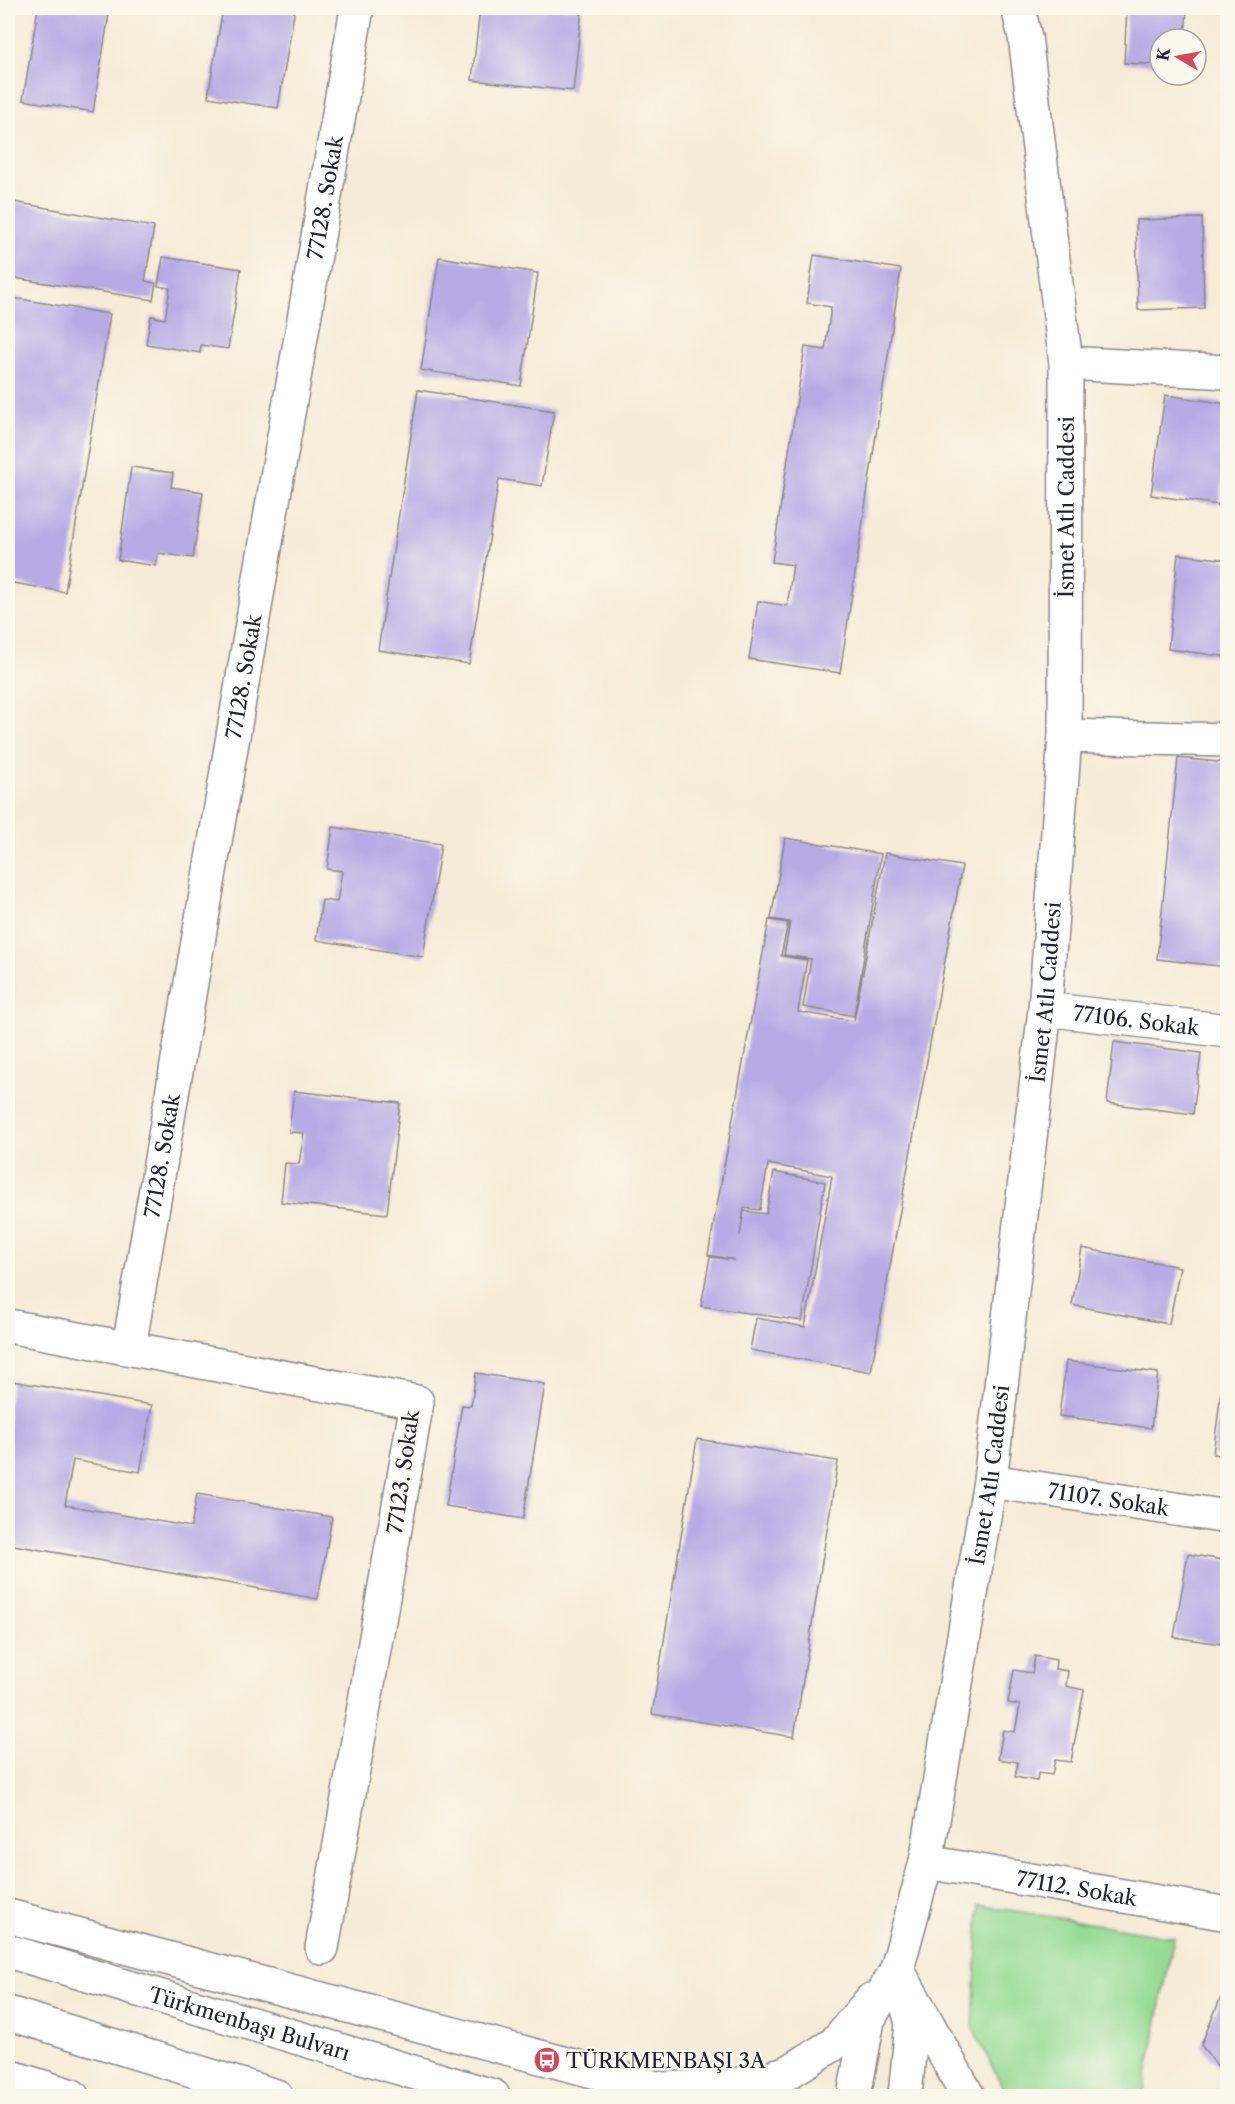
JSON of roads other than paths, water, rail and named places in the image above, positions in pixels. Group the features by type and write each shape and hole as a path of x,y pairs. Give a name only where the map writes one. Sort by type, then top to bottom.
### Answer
{"main road":[{"name":"77128. Sokak","path":"129,1347 357,8"},
{"name":"İsmet Atlı Caddesi","path":"897,1969 926,1862 990,1481 1045,1009 1065,736 1066,363 1025,37 1018,8"},
{"path":"1066,363 1227,372"},
{"path":"1065,736 1227,740"},
{"name":"77106. Sokak","path":"1045,1009 1227,1031"},
{"name":"77123. Sokak","path":"8,1326 417,1402 322,1948"},
{"name":"71107. Sokak","path":"990,1481 1227,1517"},
{"name":"77112. Sokak","path":"926,1862 1227,1914"},
{"path":"8,1916 671,2094 732,2086 787,2073 834,2044 897,1969"},
{"name":"Türkmenbaşı Bulvarı","path":"8,1951 493,2097"},
{"path":"854,2097 868,2020 897,1969"},
{"path":"897,1969 912,2023 905,2097"},
{"path":"897,1969 968,2097"},
{"path":"8,2013 276,2097"},
{"path":"8,2076 72,2097"}],"place":[{"name":"TÜRKMENBAŞI 3A","path":"547,2060"}]}
